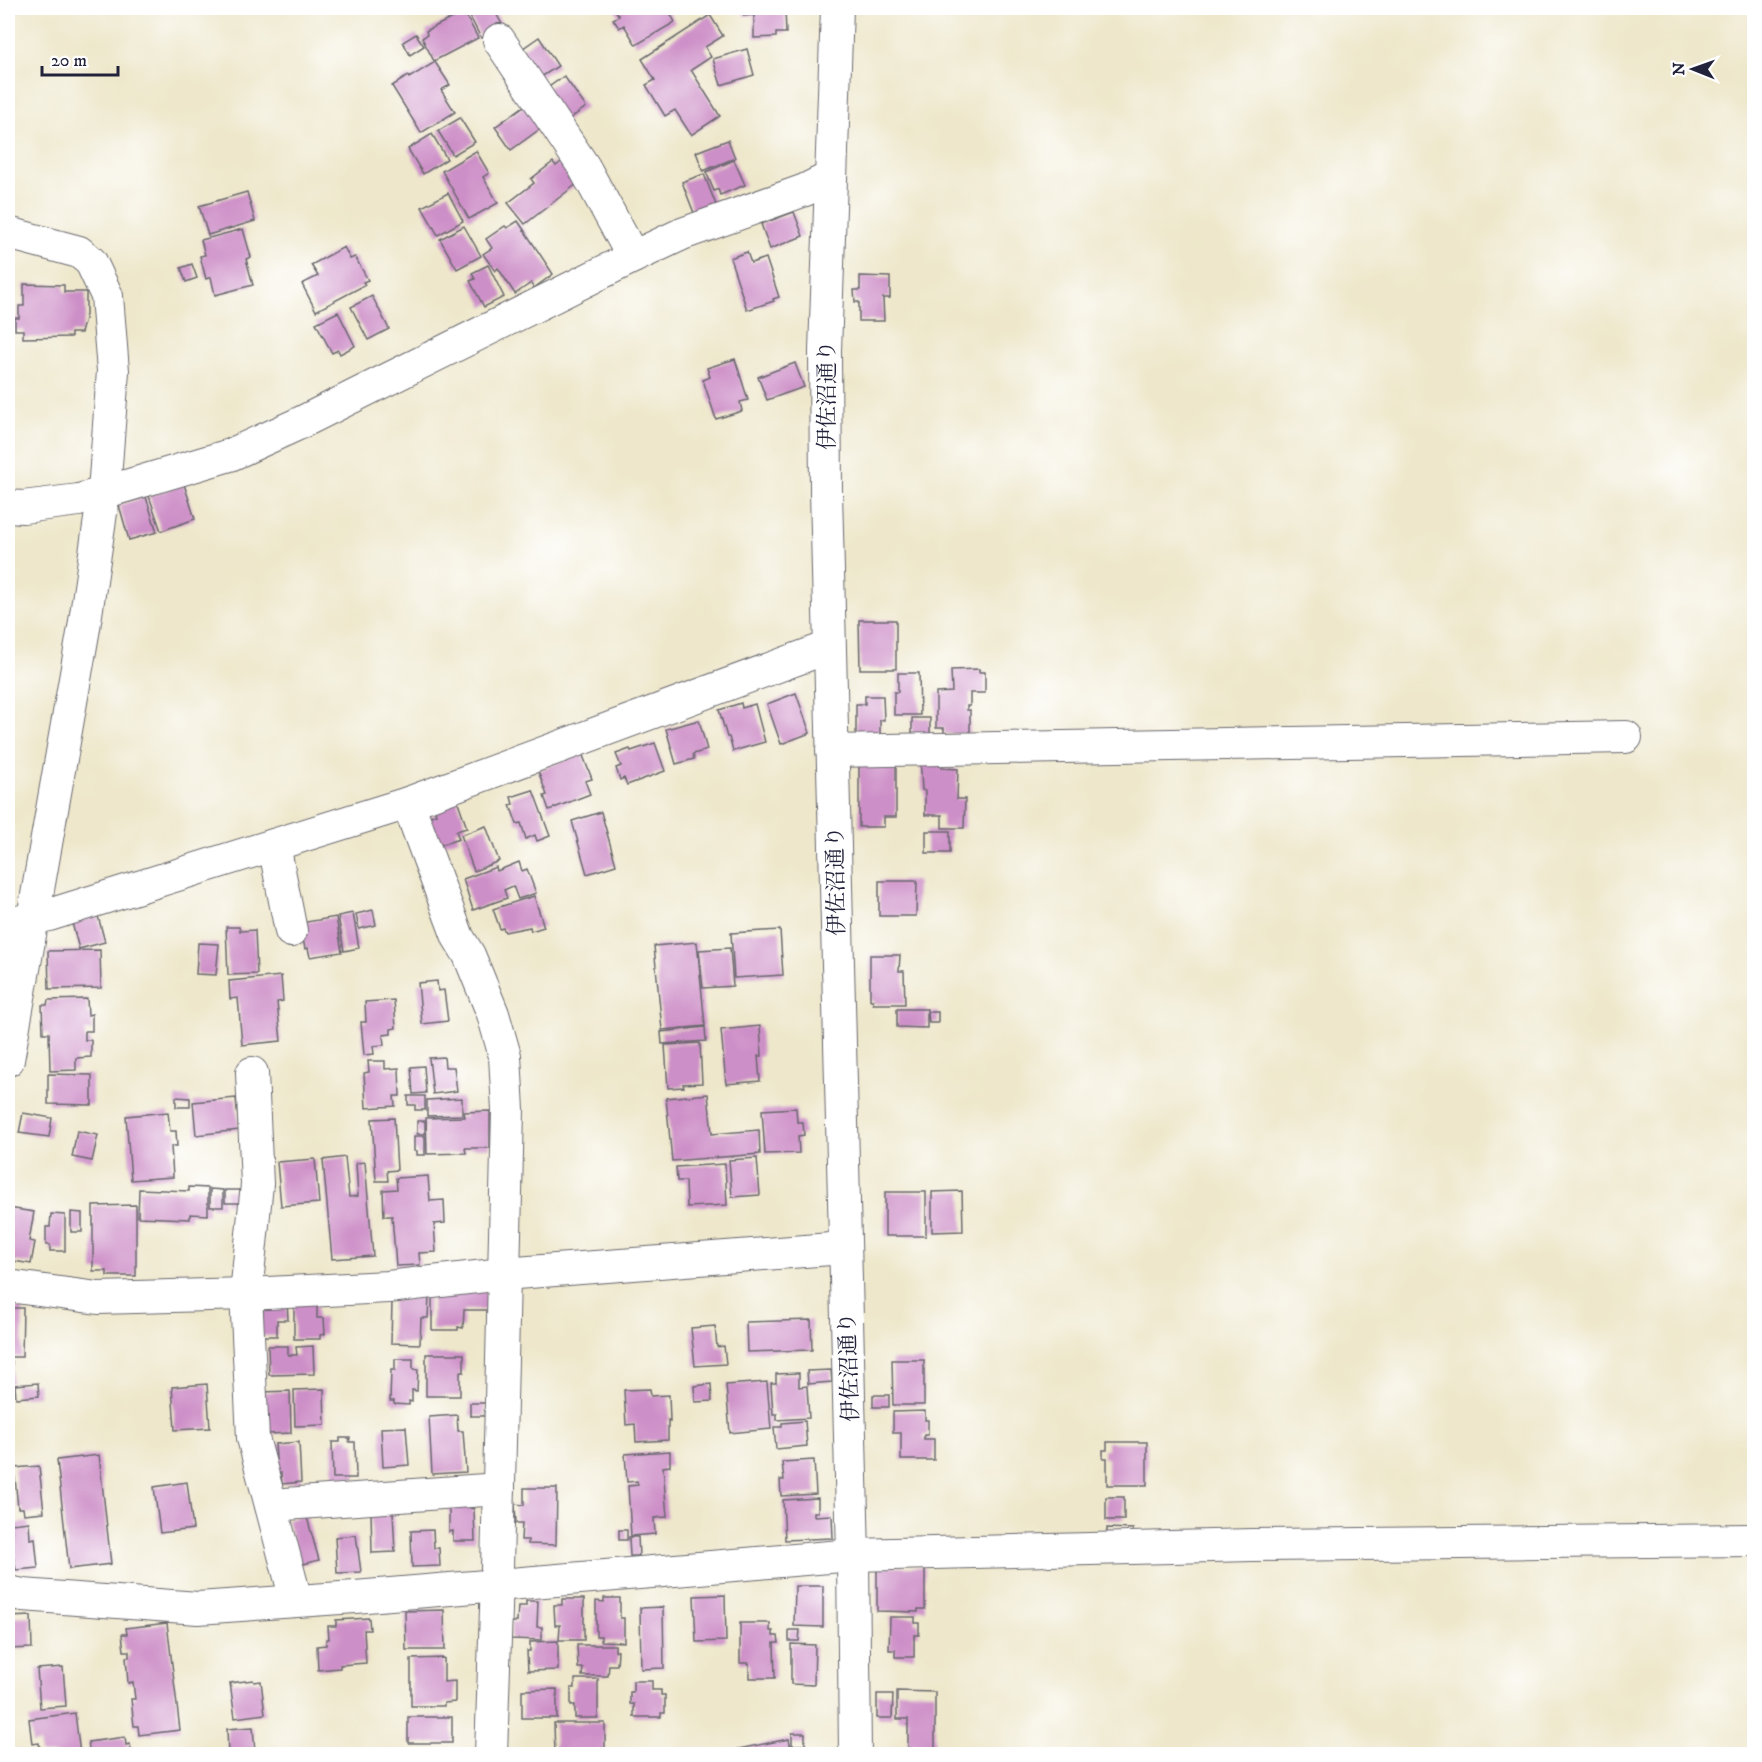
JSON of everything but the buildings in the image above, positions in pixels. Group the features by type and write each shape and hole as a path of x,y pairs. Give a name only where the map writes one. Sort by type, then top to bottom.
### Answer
{"street":[{"name":"伊佐沼通り","path":"837,8 825,351 829,647 853,1555 855,1755"},
{"path":"500,40 584,167 633,256"},
{"path":"8,506 23,507 79,500 230,455 308,419 633,256 682,234 805,190 831,177"},
{"path":"8,233 79,252 91,262 107,296 113,371 104,492 69,718 19,922 8,1060"},
{"path":"19,922 408,803 829,647"},
{"path":"832,751 1626,736"},
{"path":"408,803 458,937 469,955 493,1014 506,1056 507,1110 497,1585 491,1755"},
{"path":"274,845 291,931"},
{"path":"252,1073 257,1184 246,1294 253,1438 296,1600"},
{"path":"8,1286 98,1298 246,1294 388,1287 503,1274 844,1248"},
{"path":"271,1505 499,1489"},
{"path":"8,1592 198,1608 853,1555 1252,1545 1755,1540"}]}
